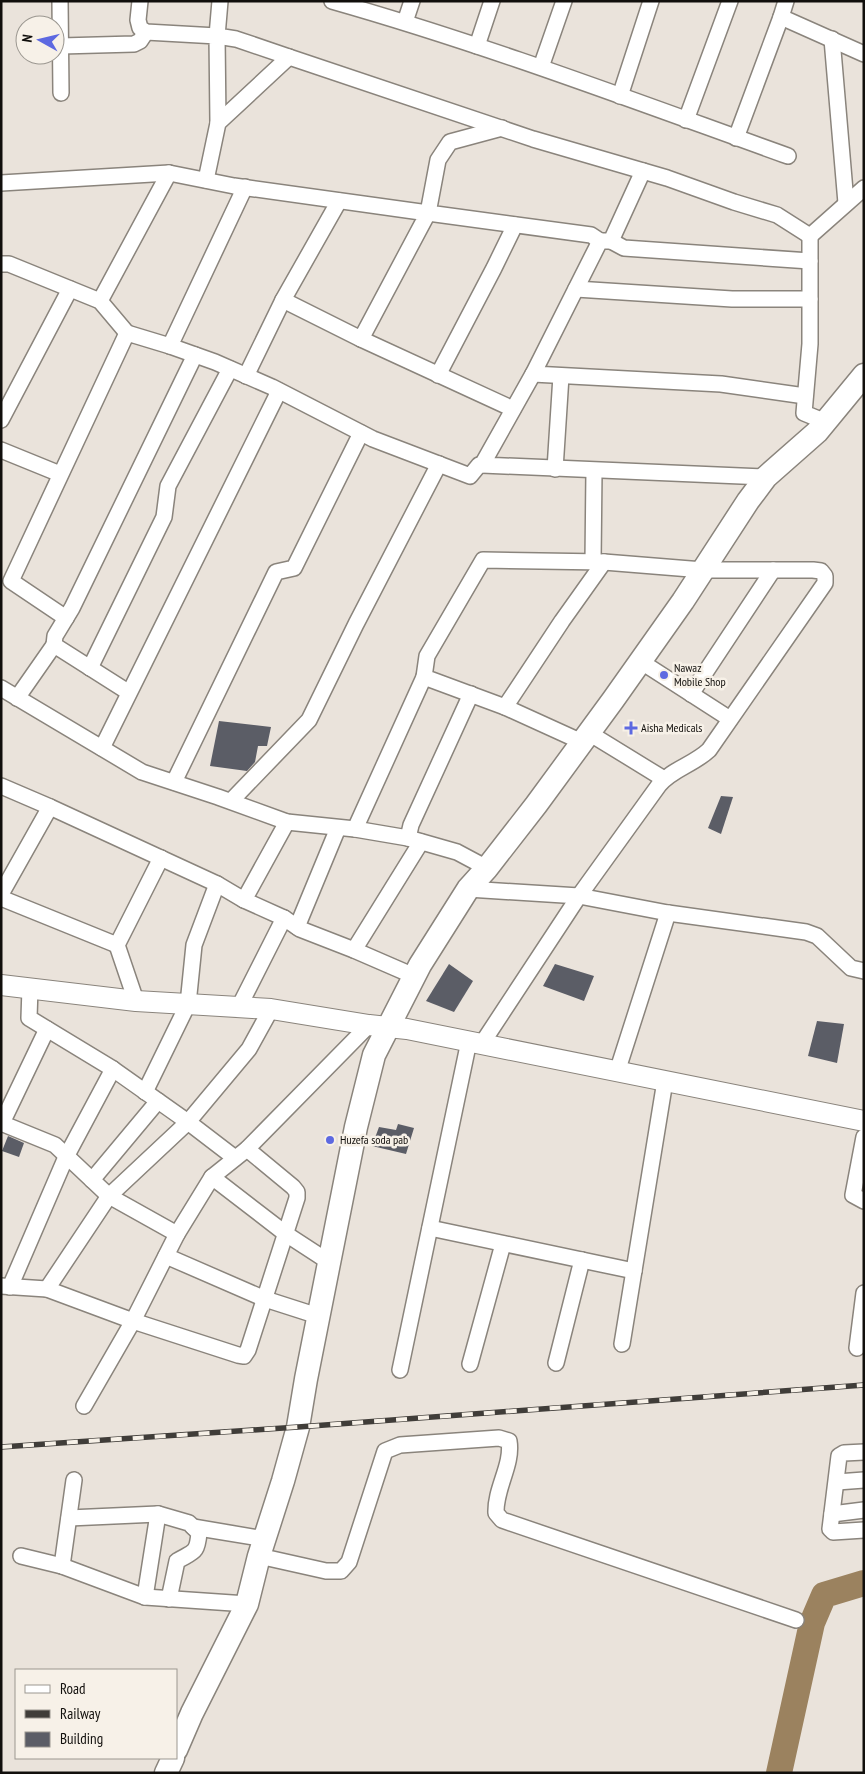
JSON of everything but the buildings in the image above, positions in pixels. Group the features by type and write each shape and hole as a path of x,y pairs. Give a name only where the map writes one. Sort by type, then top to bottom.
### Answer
{"main road":[{"path":"178,1745 192,1713 247,1604 298,1427 356,1127 379,1026 414,976 468,890 487,868 585,738 703,570 748,501 766,477 826,422 864,375"},
{"path":"166,1773 173,1759"}],"street":[{"path":"60,1 60,15"},
{"path":"140,1 138,20 140,28 146,32 217,36 236,39 502,128 643,171 777,215 810,236"},
{"path":"206,180 218,123 217,36 220,1"},
{"path":"332,1 405,22 540,67 788,156"},
{"path":"405,22 412,1"},
{"path":"477,46 492,1"},
{"path":"540,67 564,1"},
{"path":"620,96 651,1"},
{"path":"686,120 730,1"},
{"path":"736,138 786,1"},
{"path":"781,17 864,54"},
{"path":"65,46 134,44 140,41 146,32"},
{"path":"832,39 846,204"},
{"path":"218,123 289,57"},
{"path":"61,65 61,93"},
{"path":"360,339 428,213 438,160 450,142 502,128"},
{"path":"482,465 533,374 576,289 606,241 643,171"},
{"path":"100,302 169,173"},
{"path":"2,184 169,173 245,187 591,235 624,248 810,262"},
{"path":"170,346 245,187"},
{"path":"826,422 804,413 810,344 810,236 864,188"},
{"path":"246,376 282,300 339,200"},
{"path":"438,375 515,224"},
{"path":"1,264 9,264 100,302 127,333 170,346 230,369 361,433 470,476 479,465 482,465 766,477"},
{"path":"1,420 70,289"},
{"path":"576,289 732,299 810,299"},
{"path":"282,300 360,339 513,409"},
{"path":"66,618 11,581 127,333"},
{"path":"17,698 54,645 55,636 66,618 194,355"},
{"path":"90,668 164,517 168,486 230,369"},
{"path":"533,374 721,384 805,396"},
{"path":"555,469 560,376"},
{"path":"102,748 278,391"},
{"path":"174,782 276,572 294,568 361,433"},
{"path":"1,450 60,474"},
{"path":"231,801 309,720 439,464"},
{"path":"505,707 562,621 598,562 594,470"},
{"path":"355,829 424,677 427,656 483,560 598,562 703,570 821,571 825,576 825,583 730,719 703,755 664,779 475,1043 430,1228 400,1370"},
{"path":"691,694 773,570"},
{"path":"54,645 128,692"},
{"path":"640,661 730,719"},
{"path":"424,677 585,738 664,779"},
{"path":"1,688 142,772 231,801 287,822 355,829 415,840 457,852 487,868"},
{"path":"354,950 415,840 411,825 471,694"},
{"path":"1,786 50,806 217,884 290,923 414,976"},
{"path":"1,894 50,806"},
{"path":"244,900 287,822"},
{"path":"239,1007 290,923 338,828"},
{"path":"136,1001 117,945 162,858"},
{"path":"145,1092 188,1004 194,945 217,884"},
{"path":"468,890 579,896 668,913 812,933 850,968 864,971"},
{"path":"1,898 117,945"},
{"path":"617,1072 668,913"},
{"path":"1,984 136,1001 271,1009 379,1026 475,1043 864,1121"},
{"path":"30,988 29,1018 113,1069 188,1122 241,1153 297,1192 297,1198 286,1234 248,1350 244,1356 133,1321 48,1289 6,1287 66,1157 113,1069"},
{"path":"48,1289 109,1196 188,1122 249,1049 271,1009"},
{"path":"84,1406 133,1321 177,1234 212,1177 241,1153 379,1026"},
{"path":"47,1028 2,1123 55,1145 109,1196 177,1234"},
{"path":"622,1344 665,1082"},
{"path":"92,1180 158,1101"},
{"path":"864,1137 853,1195 864,1201"},
{"path":"212,1177 286,1234 329,1262"},
{"path":"430,1228 634,1271"},
{"path":"470,1364 503,1244"},
{"path":"166,1256 264,1299 318,1316"},
{"path":"556,1363 582,1260"},
{"path":"857,1348 864,1293"},
{"path":"193,1527 262,1547 326,1571 341,1571 349,1562 385,1451 400,1445 499,1438 509,1441 511,1450 496,1502 496,1513 502,1520 796,1620"},
{"path":"864,1452 841,1454 830,1531 864,1530"},
{"path":"62,1566 74,1480"},
{"path":"837,1482 864,1480"},
{"path":"832,1514 864,1510"},
{"path":"69,1518 158,1514 186,1522 193,1527 199,1533 197,1547 194,1552 177,1561 169,1599"},
{"path":"145,1597 158,1514"},
{"path":"21,1556 62,1566 145,1597 247,1604"}],"waterway":[{"path":"779,1773 812,1623 824,1595 864,1583"}],"railway":[{"path":"1,1447 864,1385"}],"place":[{"name":"Nawaz Mobile Shop","path":"664,675"},
{"name":"Aisha Medicals","path":"631,728"},
{"name":"Huzefa soda pab","path":"330,1140"}]}
